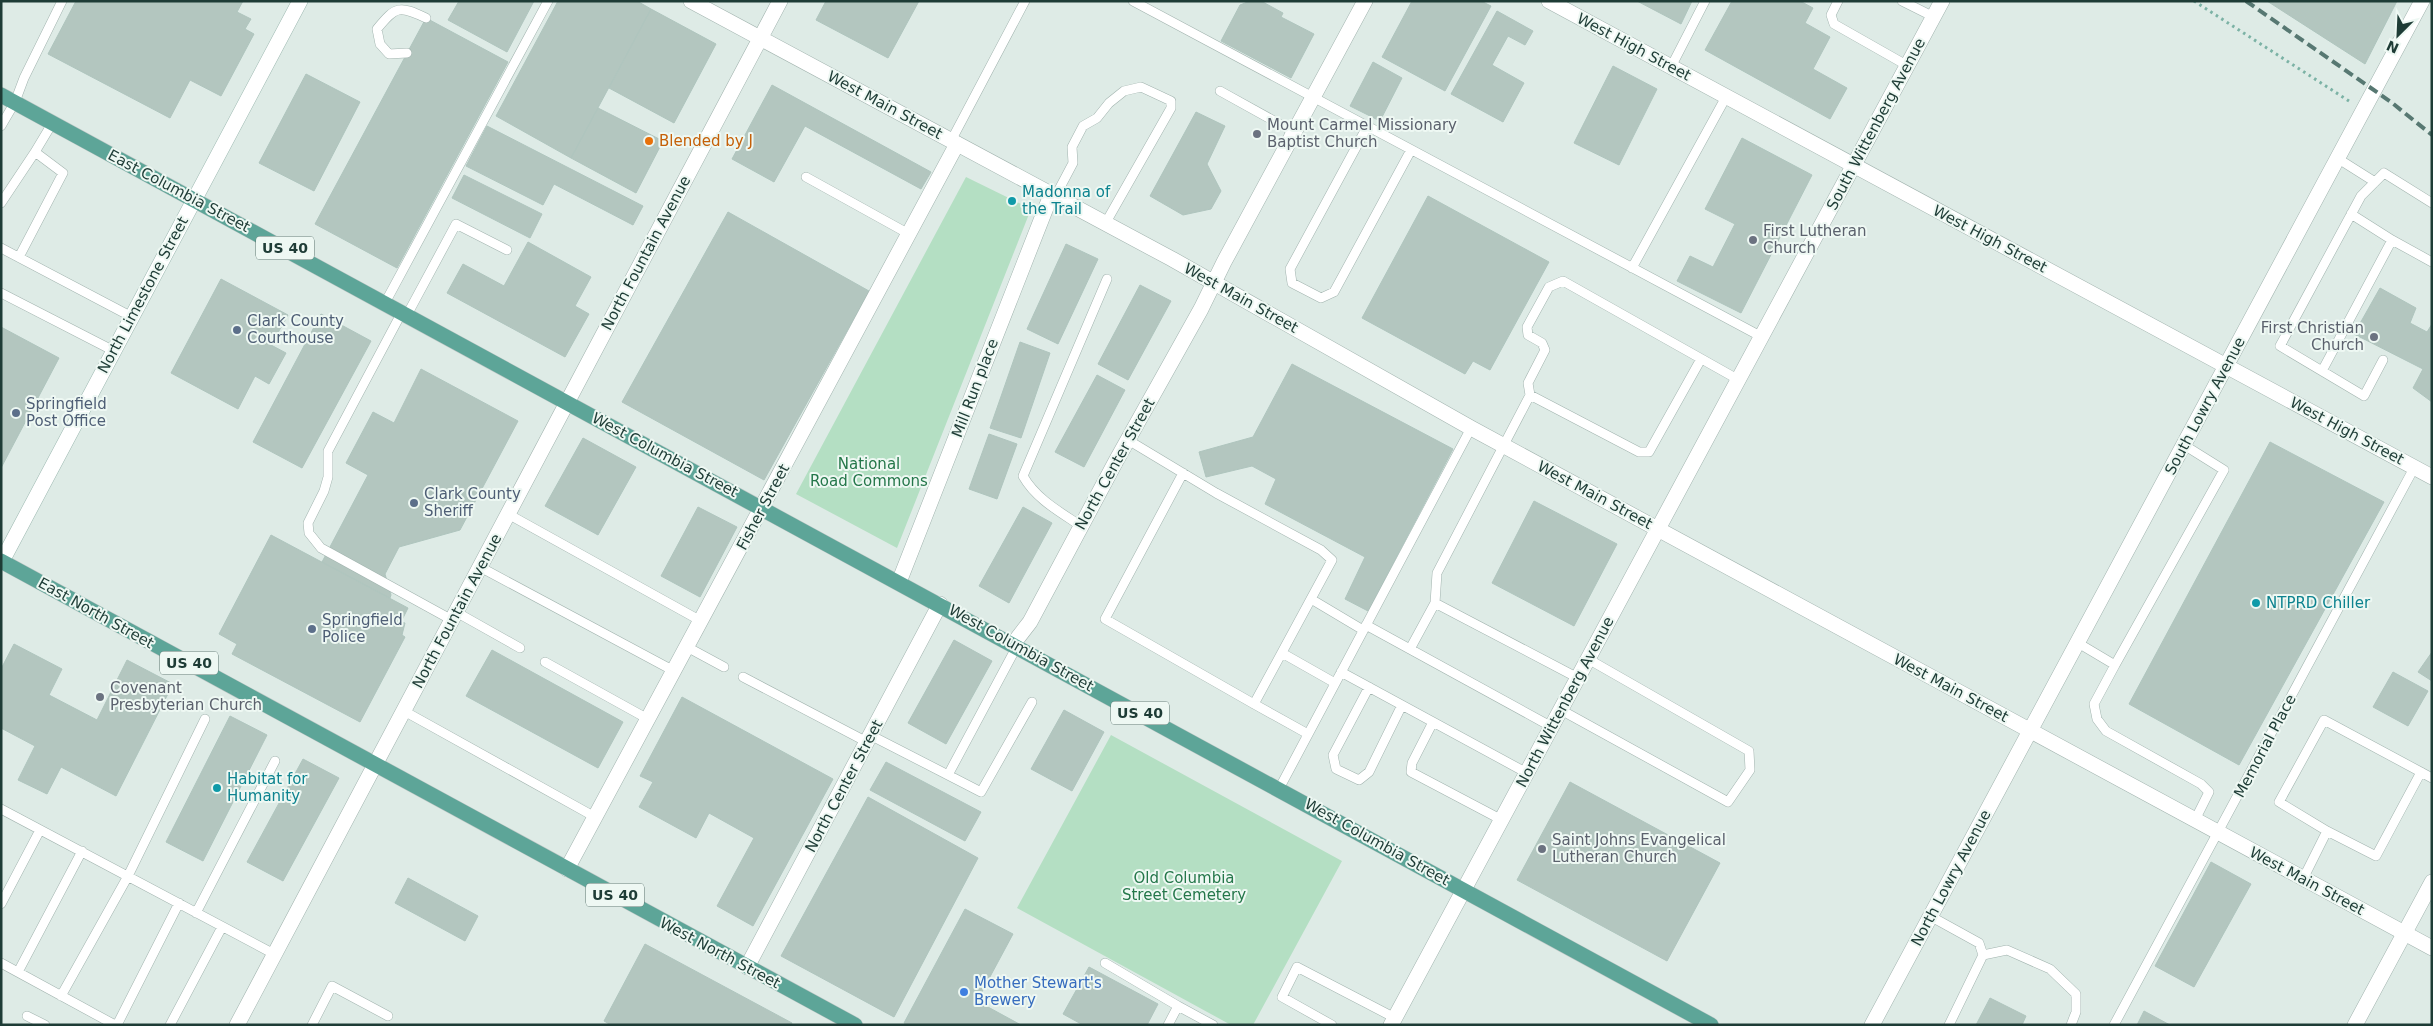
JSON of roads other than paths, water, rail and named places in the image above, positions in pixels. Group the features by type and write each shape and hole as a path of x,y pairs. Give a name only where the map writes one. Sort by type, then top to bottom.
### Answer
{"main road":[{"name":"East Columbia Street","path":"1,95 568,402"},
{"name":"West Columbia Street","path":"568,402 1711,1025"},
{"name":"East North Street","path":"2,562 376,765"},
{"name":"West North Street","path":"376,765 855,1025"}],"street":[{"name":"North Limestone Street","path":"2,562 300,1"},
{"name":"West Main Street","path":"691,1 1214,283 1471,428 1658,530 2432,948"},
{"name":"North Fountain Avenue","path":"237,1025 780,1"},
{"name":"North Center Street","path":"1015,645 1030,622 1365,1"},
{"name":"West High Street","path":"1549,1 2432,477"},
{"name":"South Wittenberg Avenue","path":"1739,380 1942,1"},
{"name":"South Lowry Avenue","path":"2030,731 2422,1"},
{"name":"Fisher Street","path":"567,869 909,234 954,143"},
{"name":"Mill Run place","path":"900,582 1053,196"},
{"name":"North Wittenberg Avenue","path":"1393,1021 1739,380"},
{"name":"North Center Street","path":"747,968 940,604"},
{"name":"North Lowry Avenue","path":"1872,1025 2030,731"},
{"path":"2355,1025 2432,882"}],"lane":[{"path":"1,126 15,102 24,78 62,1"},
{"path":"385,303 548,1"},
{"path":"954,143 1025,1"},
{"path":"1133,1 1762,337"},
{"path":"1671,67 1704,1"},
{"path":"1838,1 1830,15 1834,24 1908,66"},
{"path":"1902,1 1934,17"},
{"path":"407,53 389,54 380,44 377,29 391,12 407,9 426,18"},
{"path":"1053,196 1073,163 1072,147 1084,126 1097,118 1109,103 1124,91 1141,87 1171,101 1171,108 1105,224"},
{"path":"1220,91 1294,132"},
{"path":"1632,268 1726,97"},
{"path":"1,203 53,122"},
{"path":"1367,127 1290,269 1292,283 1321,298 1334,292 1411,150"},
{"path":"19,257 63,173 35,152"},
{"path":"2337,158 2375,182"},
{"path":"2383,360 2364,396 2280,346 2361,196 2384,173 2432,204"},
{"path":"806,177 909,234"},
{"path":"2351,214 2432,262"},
{"path":"507,250 456,224 404,313 328,451 328,477 324,491 308,523 309,533 321,548 520,648"},
{"path":"2322,371 2392,240"},
{"path":"1,248 132,317"},
{"path":"1082,526 1049,505 1030,488 1023,476 1107,279"},
{"path":"1410,649 1435,603 1437,572 1530,395 1528,383 1545,350 1542,343 1528,335 1527,327 1549,287 1562,281 1739,380"},
{"path":"1,293 114,351"},
{"path":"1530,395 1639,452 1649,452 1701,359"},
{"path":"1279,788 1471,428"},
{"path":"1128,440 1183,474 1321,550 1332,560 1254,704"},
{"path":"2184,445 2224,470 2094,704 2098,719 2106,732 2201,784 2209,792 2195,820"},
{"name":"Memorial Place","path":"2114,1025 2414,468"},
{"path":"1183,474 1105,619 1308,734"},
{"path":"508,514 701,621"},
{"path":"480,567 674,671"},
{"path":"1311,599 1364,628 1410,649 1552,727"},
{"path":"1435,603 1578,678"},
{"path":"2078,643 2116,665"},
{"path":"948,775 1015,645"},
{"path":"687,647 724,667"},
{"path":"1282,653 1335,683"},
{"path":"1561,710 1728,802 1750,770 1749,751 1588,659"},
{"path":"545,662 648,719"},
{"path":"1341,672 1527,772"},
{"path":"743,676 869,739 982,792 1032,702"},
{"path":"1368,687 1334,755 1336,768 1359,780 1369,772 1402,705"},
{"path":"404,711 595,817"},
{"path":"61,996 128,876 204,719"},
{"path":"2421,772 2376,856 2327,831 2279,802 2324,720 2421,772 2432,778"},
{"path":"1433,722 1412,763 1411,772 1502,820"},
{"path":"196,913 275,761"},
{"path":"1,809 274,954"},
{"path":"1,904 40,830"},
{"path":"2303,879 2327,831"},
{"path":"18,972 82,852"},
{"path":"1,963 116,1025 178,904"},
{"path":"1930,916 1979,943 1983,956 1950,1025"},
{"path":"170,1025 222,927"},
{"path":"1983,956 2007,950 2050,969 2076,994 2076,1012 2071,1025"},
{"path":"1105,963 1213,1025"},
{"path":"1332,1025 1282,997 1297,967 1393,1021"},
{"path":"312,1025 332,986 388,1016"},
{"path":"1168,1025 1178,1006"},
{"path":"27,1016 45,1025"}],"railway":[{"path":"2246,1 2391,102 2432,135"}],"place":[{"name":"Mount Carmel Missionary Baptist Church","path":"1257,134"},
{"name":"Blended by J","path":"649,141"},
{"name":"Madonna of the Trail","path":"1012,201"},
{"name":"First Lutheran Church","path":"1753,240"},
{"name":"Clark County Courthouse","path":"237,330"},
{"name":"First Christian Church","path":"2374,337"},
{"name":"Springfield Post Office","path":"16,413"},
{"name":"Clark County Sheriff","path":"414,503"},
{"name":"NTPRD Chiller","path":"2256,603"},
{"name":"Springfield Police","path":"312,629"},
{"name":"Covenant Presbyterian Church","path":"100,697"},
{"name":"Habitat for Humanity","path":"217,788"},
{"name":"Saint Johns Evangelical Lutheran Church","path":"1542,849"},
{"name":"Mother Stewart's Brewery","path":"964,992"}],"park label":[{"name":"National Road Commons","path":"869,472"},
{"name":"Old Columbia Street Cemetery","path":"1184,886"}]}
